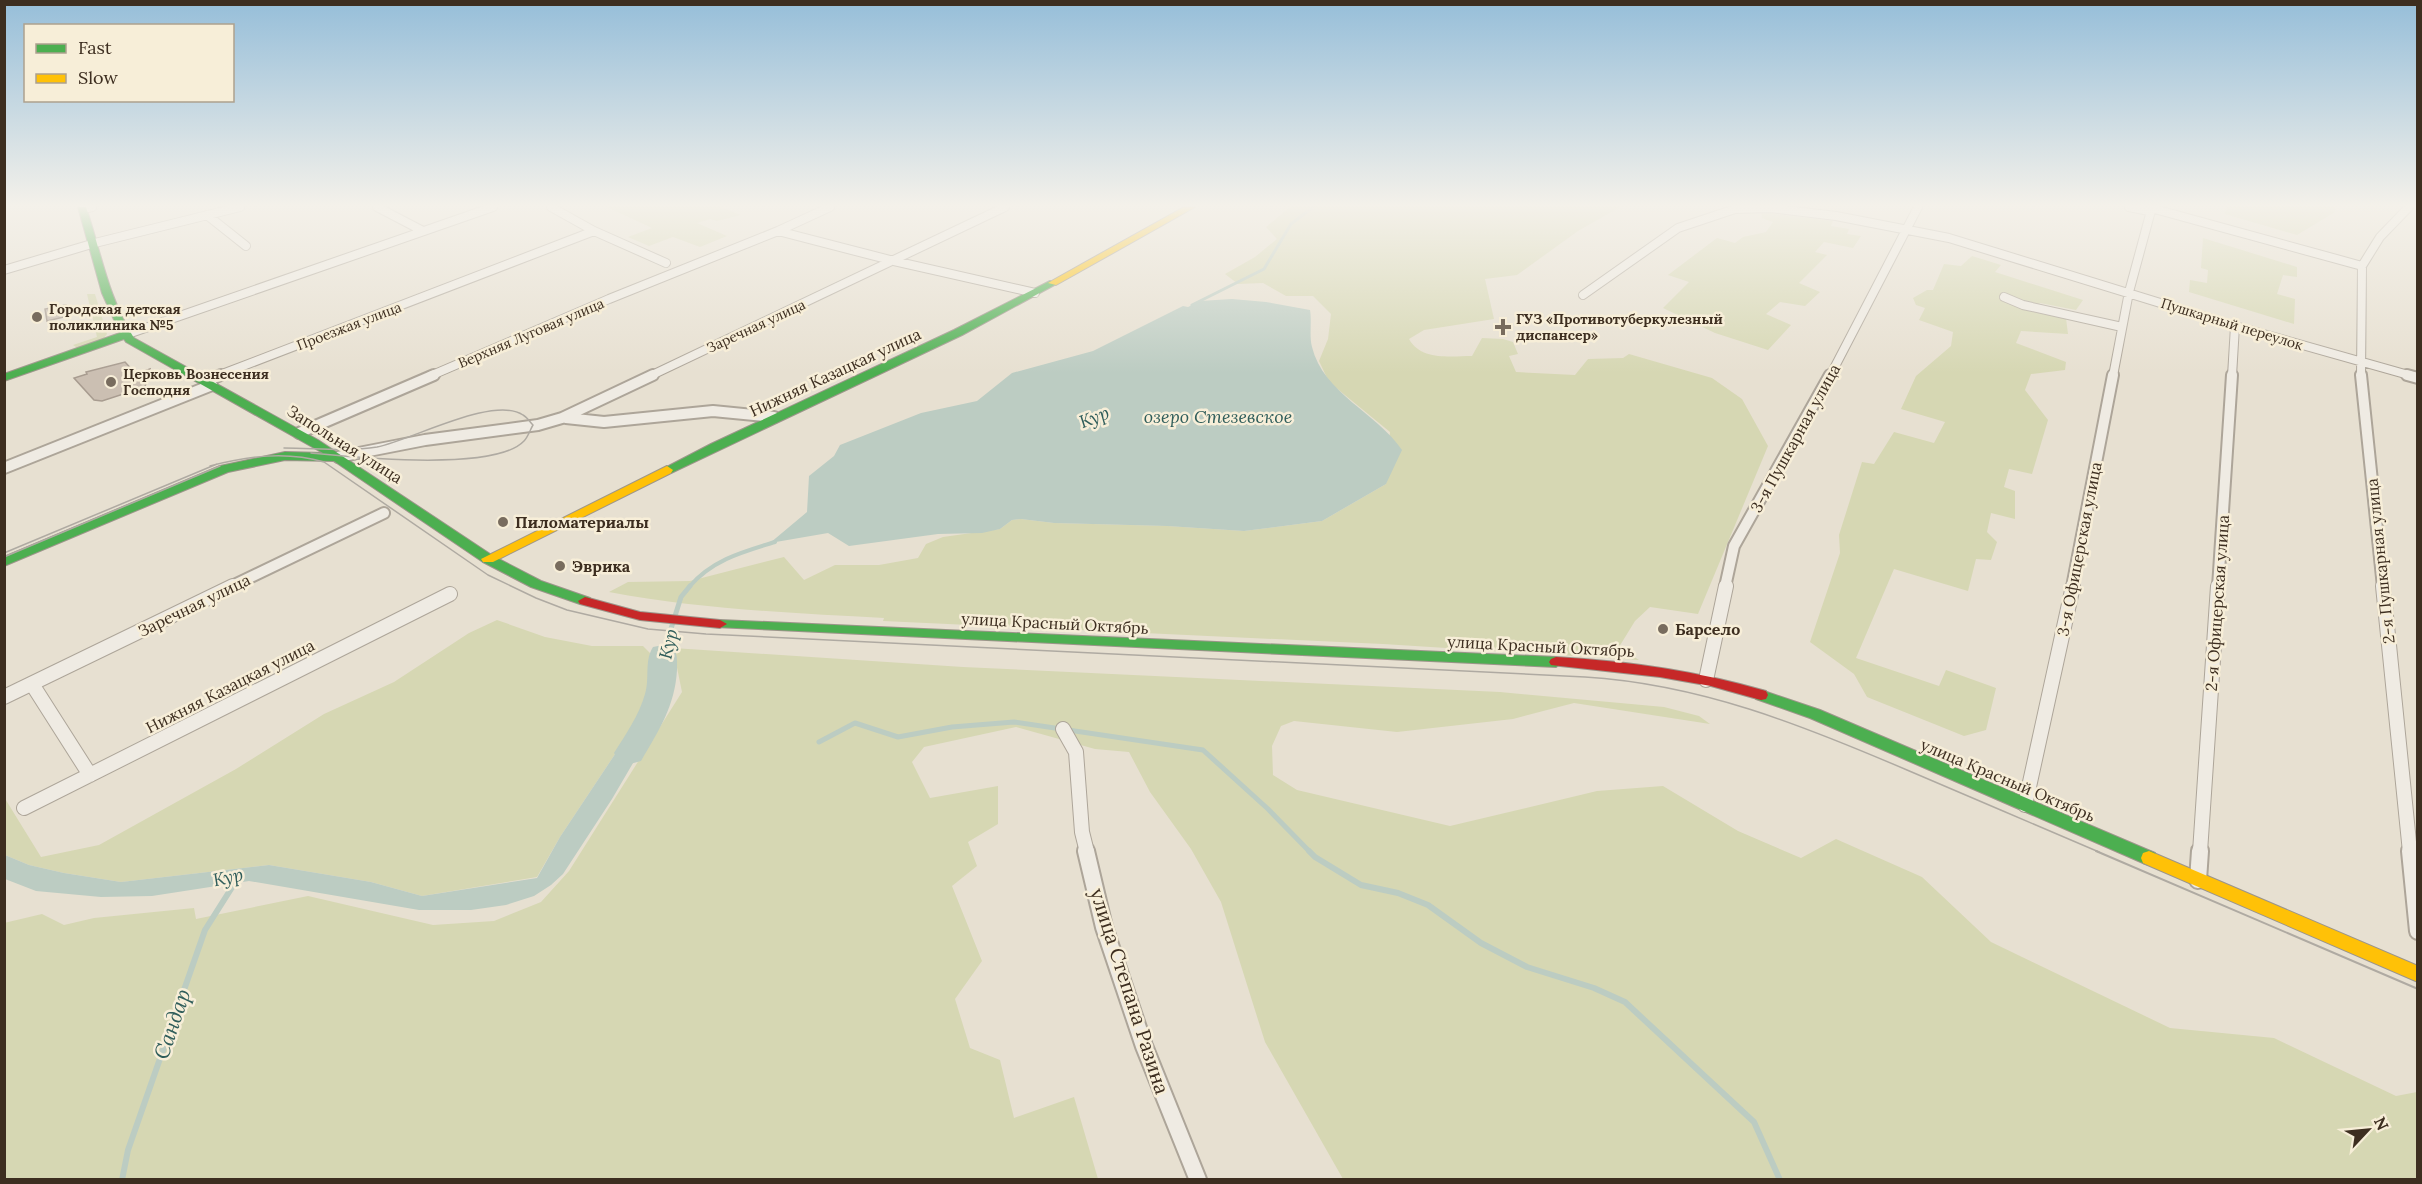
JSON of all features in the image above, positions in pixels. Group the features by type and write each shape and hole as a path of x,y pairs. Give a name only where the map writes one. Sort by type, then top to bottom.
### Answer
{"main road":[{"path":"4,378 125,335 115,313 101,262"},
{"name":"Нижняя Казацкая улица","path":"488,559 774,417 924,348 1035,293 1091,262"},
{"name":"Запольная улица","path":"125,335 136,344 299,433 338,457 488,559 536,584 603,608"},
{"path":"4,562 224,469 285,456 338,457"},
{"name":"улица Красный Октябрь","path":"603,608 640,616 729,625 1581,663 1641,668 1706,680 1791,704 2418,974"}],"street":[{"path":"4,270 30,262"},
{"path":"125,335 333,262"},
{"name":"Проезжая улица","path":"4,468 208,383 515,262"},
{"name":"Верхняя Луговая улица","path":"299,433 609,299 700,262"},
{"name":"Заречная улица","path":"338,457 425,440 538,425 562,418 891,262"},
{"path":"900,262 1035,293"},
{"name":"Пушкарный переулок","path":"1583,295 1628,262"},
{"name":"3-я Пушкарная улица","path":"1706,680 1734,546 1838,363 1891,262"},
{"name":"Пушкарный переулок","path":"2030,262 2235,326 2418,378"},
{"name":"3-я Офицерская улица","path":"2025,805 2065,625 2122,327 2137,262"},
{"path":"2345,262 2362,267"},
{"name":"2-я Пушкарная улица","path":"2365,262 2362,267 2360,363 2418,931"},
{"path":"2004,297 2023,305 2122,327"},
{"name":"2-я Офицерская улица","path":"2198,880 2235,326"},
{"path":"562,418 604,422 713,411 774,417"},
{"name":"Заречная улица","path":"4,697 384,513"},
{"name":"Нижняя Казацкая улица","path":"24,808 450,594"},
{"path":"32,684 90,775"},
{"name":"улица Степана Разина","path":"1063,729 1076,752 1082,832 1104,927 1144,1046 1198,1179"}],"green space":[{"path":"1246,262 1535,262 1517,275 1485,279 1494,319 1424,330 1409,339 1421,351 1437,356 1472,356 1482,338 1513,342 1518,354 1509,356 1516,372 1575,375 1588,359 1623,358 1629,354 1712,378 1742,399 1768,446 1698,614 1650,607 1635,621 1619,647 1639,660 1383,644 883,621 884,618 677,603 609,592 628,582 690,581 784,557 804,580 835,565 879,565 918,558 926,544 943,537 1000,529 1012,520 1021,519 1054,523 1244,531 1322,521 1386,484 1390,432 1329,382 1319,361 1328,339 1331,314 1313,296 1286,296 1263,283 1238,284 1225,274"},
{"path":"1685,262 1820,262 1799,283 1820,292 1805,306 1780,302 1766,314 1791,325 1768,350 1715,333 1663,308 1689,282 1668,275"},
{"path":"1965,262 1992,262 2001,265 1995,272 2083,300 2076,310 2040,303 2036,308 2066,318 2068,334 2021,331 2016,343 2066,362 2065,370 2031,374 2025,390 2048,420 2032,474 2009,469 2004,487 2015,491 2015,519 1991,513 1987,532 1997,542 1991,560 1976,559 1968,591 1894,569 1856,658 1939,686 1946,670 1996,688 1986,730 1964,736 1867,697 1854,674 1810,642 1840,553 1839,535 1862,462 1874,464 1894,432 1934,443 1945,422 1901,409 1916,376 1951,346 1953,332 1919,320 1925,308 1916,305 1913,298 1927,290 1933,290 1944,264 1961,266"},
{"path":"2201,262 2282,262 2297,267 2297,277 2283,275 2277,294 2295,299 2294,324 2189,292 2190,280 2207,283 2208,270 2201,268"},
{"path":"87,294 95,294 107,334 103,339 79,349 73,345 97,337"},
{"path":"497,620 545,637 592,646 643,646 652,655 650,694 639,718 560,837 537,877 422,896 371,882 269,865 121,882 29,865 5,855 4,797 41,857 99,845 236,769 324,714 394,682 469,633"},
{"path":"673,648 963,667 1500,692 1664,707 1699,716 1710,724 1574,703 1513,719 1397,732 1294,721 1281,726 1272,746 1273,775 1297,790 1450,826 1597,791 1663,786 1738,831 1801,858 1836,839 1922,877 1991,942 2170,1028 2274,1038 2396,1096 2417,1092 2417,1179 1343,1179 1265,1042 1221,902 1191,849 1150,792 1129,752 1095,749 1016,727 924,747 912,762 930,798 998,786 998,824 968,842 977,866 952,886 982,961 955,999 970,1048 1000,1060 1014,1118 1074,1097 1098,1179 5,1179 4,923 42,914 64,925 94,918 194,908 196,919 308,896 433,925 494,921 541,902 569,871 682,692"}],"water":[{"name":"озеро Стезевское","path":"1232,299 1310,310 1312,347 1327,377 1379,425 1402,450 1386,484 1322,521 1244,531 1054,523 1021,519 1012,520 1000,529 982,533 938,534 849,546 828,533 770,543 807,512 809,476 834,456 840,445 921,413 977,401 1012,373 1093,351 1183,306 1188,307 1200,301"},
{"path":"639,718 657,722 612,799 563,874 534,896 506,905 471,910 419,910 249,881 152,896 101,897 36,891 5,879 5,855 29,865 121,882 269,865 371,882 422,896 537,878 560,837"}],"building":[{"path":"66,305 68,316 47,321 45,309"},
{"name":"Церковь Вознесения Господня","path":"125,362 136,374 150,369 145,387 102,401 94,400 74,378 87,374 86,372"}],"waterway":[{"name":"Кур","path":"1192,305 1264,269 1268,262"},
{"name":"Кур","path":"690,586 708,570 728,558 775,542"},
{"name":"Кур","path":"663,654 681,597 690,586"},
{"name":"Кур","path":"630,753 649,721 661,692 663,654"},
{"path":"819,742 855,723 898,737 952,727 1014,722 1203,750 1268,809 1310,852"},
{"path":"1310,852 1361,885 1398,893 1428,905 1481,943 1527,967 1594,988 1625,1002 1754,1122 1780,1180"},
{"name":"Сандар","path":"122,1180 128,1150 205,930 236,881"}],"tram line":[{"path":"284,448 342,450 377,447 473,414 493,411 510,410 523,415 533,425 524,441 508,451 484,457 422,460 311,453"},
{"path":"215,465 267,456 296,457 324,462 488,575 567,610 648,629 706,634 1585,677 1669,688 1750,709 1829,737 2099,852"},
{"path":"4,553 215,465"},
{"path":"210,466 215,465"},
{"path":"4,557 220,466"},
{"path":"2096,851 2418,989"}],"traffic: fast":[{"path":"97,262 113,310 130,340 314,442 488,559 536,584 585,601"},
{"path":"667,470 910,356 1053,283"},
{"path":"4,378 125,335"},
{"path":"4,562 224,469 285,456 334,457"},
{"path":"720,624 1556,662"},
{"path":"1761,695 1815,714 2149,858"}],"traffic: slow":[{"path":"1053,283 1091,262"},
{"path":"488,559 667,470"},
{"path":"2149,858 2418,974"}],"traffic: jam":[{"path":"585,601 640,616 720,624"},
{"path":"1556,662 1608,665 1685,676 1761,695"}],"place":[{"name":"Городская детская поликлиника №5","path":"37,317"},
{"name":"ГУЗ «Противотуберкулезный диспансер»","path":"1503,327"},
{"name":"Церковь Вознесения Господня","path":"111,382"},
{"name":"Пиломатериалы","path":"503,522"},
{"name":"Эврика","path":"560,566"},
{"name":"Барсело","path":"1663,629"}]}
